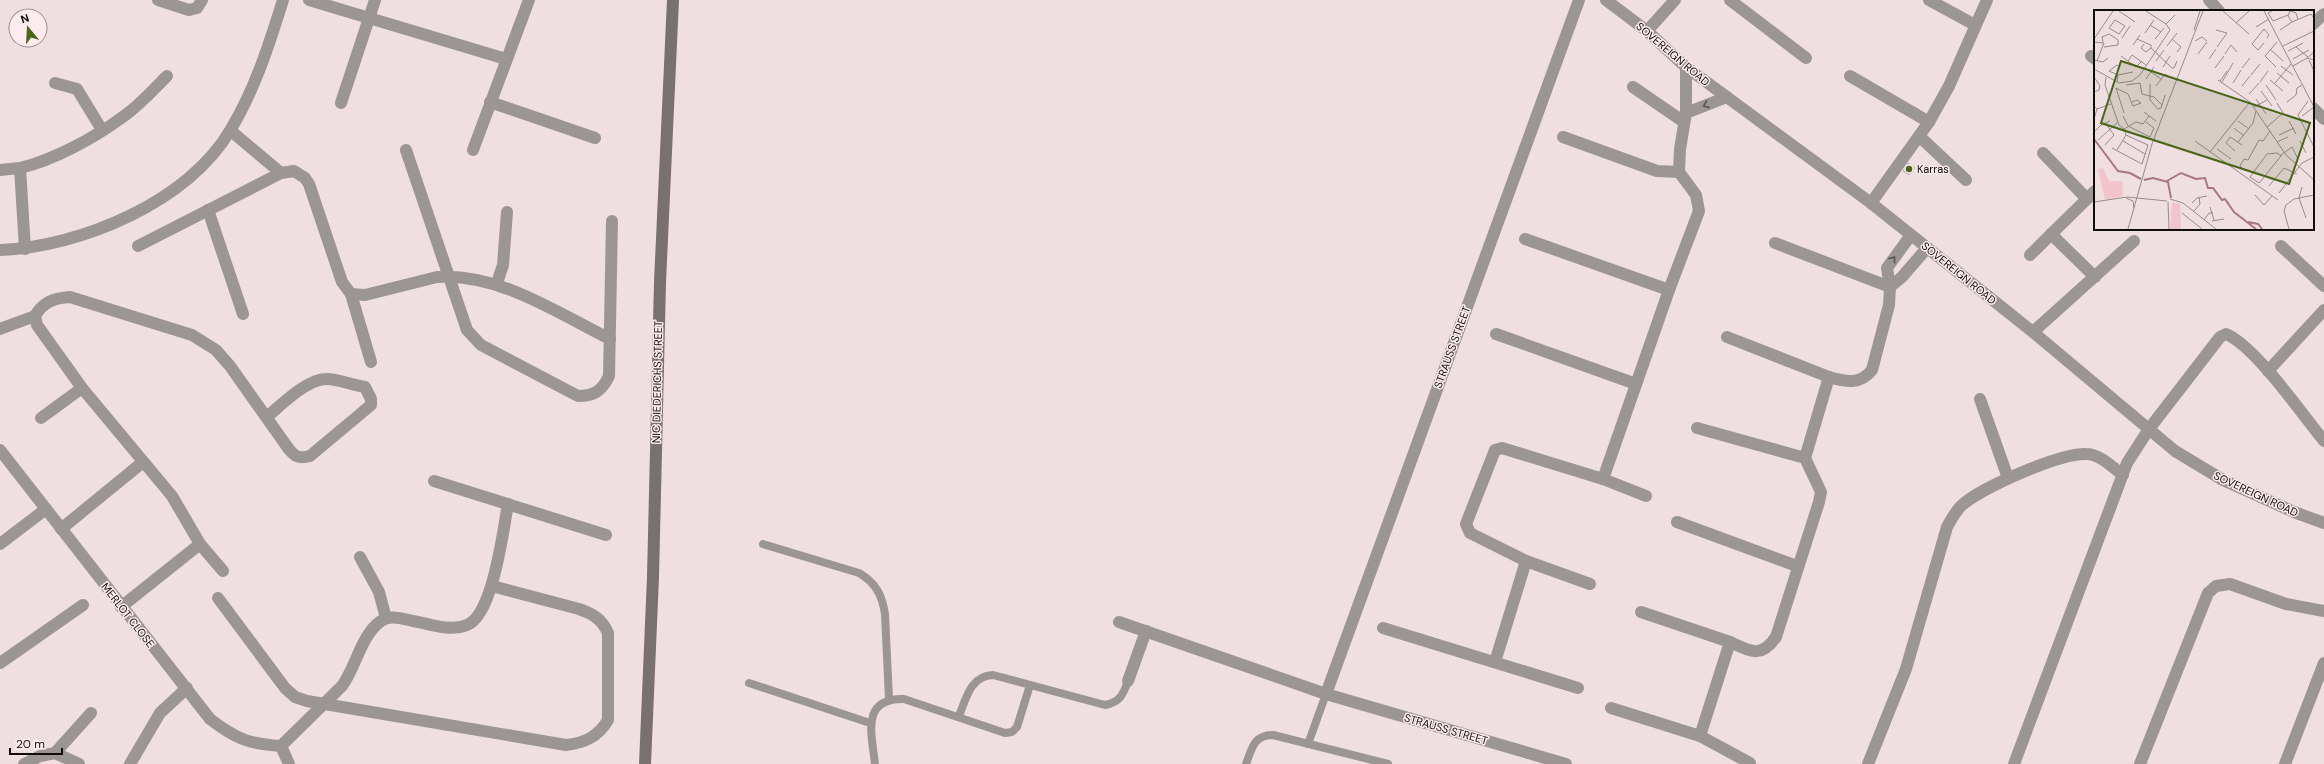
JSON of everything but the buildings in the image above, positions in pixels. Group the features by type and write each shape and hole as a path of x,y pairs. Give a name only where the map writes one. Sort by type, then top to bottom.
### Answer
{"street":[{"path":"158,0 189,10 197,8 202,0"},
{"path":"0,250 25,249 72,239 129,216 190,177 230,131 254,84 283,0"},
{"path":"309,0 506,59"},
{"path":"342,103 375,0"},
{"path":"473,150 529,0"},
{"name":"NIC DIEDERICHS STREET","path":"645,764 653,577 660,282 673,0"},
{"name":"STRAUSS STREET","path":"1326,694 1579,0"},
{"name":"SOVEREIGN ROAD","path":"1606,0 1647,31 1686,67 1871,203 2033,332 2175,451 2223,480 2294,512 2324,523"},
{"path":"1647,31 1675,0"},
{"path":"1730,0 1806,58"},
{"path":"1929,0 1975,25"},
{"path":"1871,203 1929,122 1949,86 1987,0"},
{"path":"2209,0 2218,10"},
{"path":"2314,23 2324,14"},
{"path":"1603,479 1669,290 1700,211 1696,195 1680,172 1685,117 1686,67"},
{"path":"0,170 20,168 56,155 102,130 124,116 167,76"},
{"path":"1850,76 1929,122"},
{"path":"55,82 77,90 102,130"},
{"path":"1633,87 1685,117"},
{"path":"1685,117 1727,97"},
{"path":"490,102 595,138"},
{"path":"2314,109 2324,119"},
{"path":"230,131 281,172"},
{"path":"1919,136 1966,180"},
{"path":"1562,137 1657,171 1680,172"},
{"path":"406,150 467,330 481,345 578,396 588,396 598,392 605,385 609,376 612,221"},
{"path":"2030,254 2091,195 2043,153"},
{"path":"20,168 25,249"},
{"path":"138,246 281,172 294,171 305,178 309,184 342,282 351,294 371,362"},
{"path":"208,210 243,314"},
{"path":"497,283 503,265 507,212"},
{"path":"2051,234 2095,277"},
{"path":"1727,337 1829,377 1855,382 1866,378 1872,370 1889,305 1890,287 1887,272 1888,265 1911,235"},
{"path":"1525,240 1669,290"},
{"path":"2033,332 2134,241"},
{"path":"1774,243 1890,287"},
{"path":"2281,246 2324,286"},
{"path":"1890,287 1902,277 1927,248"},
{"path":"351,294 364,295 428,279 449,276 497,283 610,339"},
{"path":"223,571 200,544 172,496 82,388 37,325 35,316 39,308 48,302 57,298 70,297 192,335 216,350 267,416 288,448 294,455 301,458 310,456 371,405 371,399 365,387 327,379 320,380 306,386 267,416"},
{"path":"2268,371 2324,310"},
{"path":"0,329 35,316"},
{"path":"1496,334 1636,384"},
{"path":"2014,764 2127,462 2149,429 2220,336 2226,334 2235,338 2268,371 2324,441"},
{"path":"1641,612 1730,642 1749,651 1759,651 1768,648 1776,637 1797,566 1819,502 1820,492 1805,458 1829,377"},
{"path":"41,418 82,388"},
{"path":"1980,399 2008,478"},
{"path":"1697,428 1805,458"},
{"path":"1590,584 1526,561 1470,533 1467,530 1466,524 1495,450 1502,448 1603,479 1646,496"},
{"name":"MERLOT CLOSE","path":"0,450 121,607 187,688 210,719 240,740 257,744 281,746"},
{"path":"1868,764 1906,669 1947,527 1960,507 1981,491 2008,478 2073,455 2087,453 2101,458 2122,475"},
{"path":"62,529 143,462"},
{"path":"434,481 606,534"},
{"path":"289,764 281,746 322,705 350,674 370,633 386,618 404,619 444,628 467,625 476,619 492,586 508,504"},
{"path":"0,544 46,509"},
{"path":"1677,522 1797,566"},
{"path":"121,607 200,544"},
{"path":"360,557 379,592 386,618"},
{"path":"1494,662 1526,561"},
{"path":"2140,764 2208,593 2216,586 2230,584 2286,604 2324,611"},
{"path":"218,598 285,688 296,697 322,705 566,745 579,743 593,738 602,730 608,720 608,633 604,624 593,614 579,609 492,586"},
{"path":"0,663 83,605"},
{"name":"STRAUSS STREET","path":"1119,622 1326,694 1566,764"},
{"path":"1383,628 1578,688"},
{"path":"1128,682 1146,631"},
{"path":"1700,736 1730,642"},
{"path":"2285,764 2324,663"},
{"path":"130,764 160,713 187,688"},
{"path":"1611,708 1700,736 1750,763"},
{"path":"55,753 91,713"},
{"path":"24,764 40,756 55,753 79,764"}],"lane":[{"path":"763,544 859,573 870,580 878,589 883,601 885,614 888,700"},
{"path":"959,716 973,684 985,675 993,675 1105,705 1118,700 1123,695 1128,682"},
{"path":"749,683 870,723"},
{"path":"875,764 870,723 877,707 888,700 904,699 959,716 1005,733 1012,732 1017,727 1030,685"},
{"path":"1308,744 1326,694"},
{"path":"1246,764 1254,743 1259,737 1266,735 1273,735 1388,764"}],"place":[{"name":"Karras","path":"1909,169"}]}
